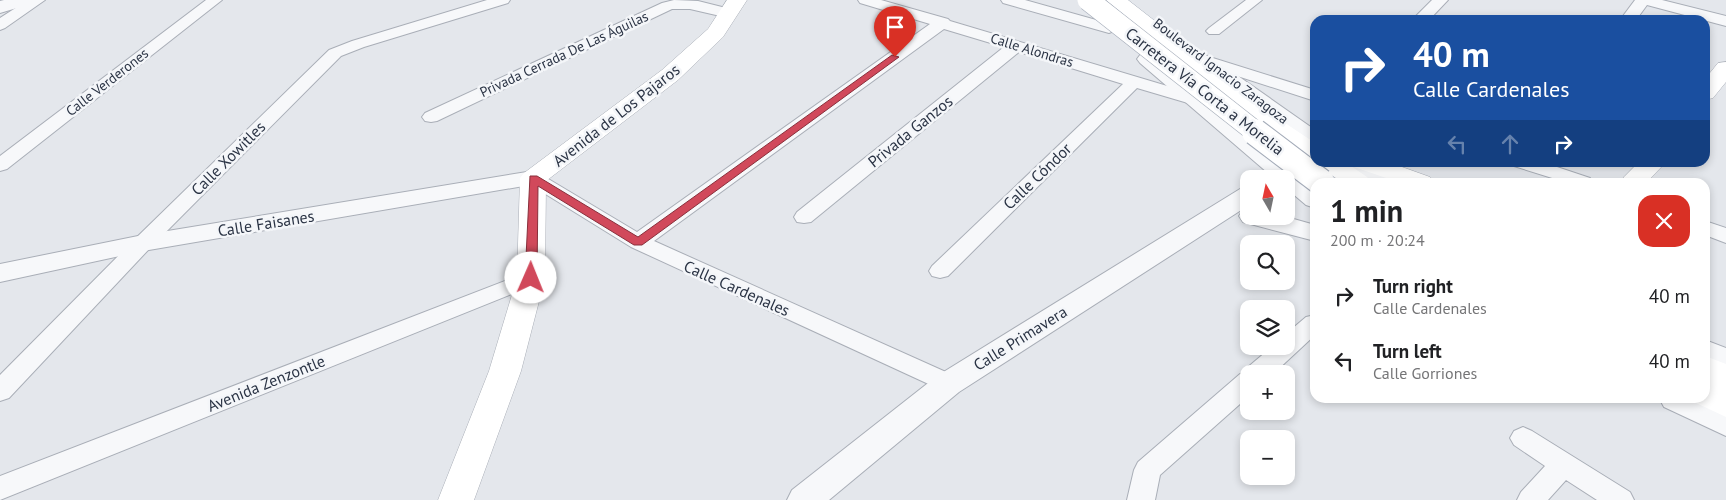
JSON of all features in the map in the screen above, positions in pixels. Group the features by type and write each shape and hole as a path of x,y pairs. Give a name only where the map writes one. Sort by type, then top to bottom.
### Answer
{"main road":[{"name":"Carretera Vía Corta a Morelia","path":"1088,0 1222,107 1316,178"},
{"name":"Carretera Vía Corta a Morelia","path":"1116,0 1280,130 1310,151"},
{"name":"Avenida de Los Pajaros","path":"533,178 670,75 716,32 733,6"},
{"path":"1710,87 1726,68"},
{"path":"1336,167 1352,178"},
{"path":"1378,167 1409,178"},
{"path":"1637,178 1649,167"},
{"path":"456,500 506,371 531,278 533,178"},
{"path":"1710,370 1726,378"},
{"path":"1710,396 1726,404"}],"street":[{"path":"0,7 24,0"},
{"path":"0,24 38,0"},
{"name":"Calle Verderones","path":"0,165 215,0"},
{"name":"Calle Xowitles","path":"0,391 143,243 320,65 335,53 358,44 503,0"},
{"name":"Calle Alondras","path":"865,0 943,22 1198,101"},
{"path":"1008,0 1110,28"},
{"path":"1076,0 1198,101 1272,170"},
{"name":"Boulevard Ignacio Zaragoza","path":"1128,0 1200,59 1310,136"},
{"path":"1214,31 1255,0"},
{"path":"1425,15 1441,0"},
{"path":"1632,15 1644,0 1703,15"},
{"name":"Privada Cerrada De Las Águilas","path":"431,117 667,6 677,3 733,6"},
{"path":"1710,17 1726,21"},
{"path":"638,242 943,22"},
{"name":"Privada Ganzos","path":"804,217 1017,45"},
{"path":"1200,59 1310,94"},
{"name":"Calle Cóndor","path":"940,271 1134,82"},
{"path":"1294,170 1310,162"},
{"path":"1357,167 1375,178"},
{"path":"1536,167 1571,178"},
{"name":"Calle Faisanes","path":"0,273 143,243 533,178"},
{"name":"Calle Cardenales","path":"533,178 638,242 948,384"},
{"path":"1295,187 1310,197"},
{"name":"Calle Primavera","path":"804,500 948,384 1240,199"},
{"path":"1219,212 1240,215"},
{"path":"1284,225 1310,232"},
{"path":"1710,230 1726,236"},
{"name":"Avenida Zenzontle","path":"0,488 531,278"},
{"path":"1267,365 1310,327"},
{"path":"1710,353 1726,361"},
{"path":"1141,500 1148,470 1240,389"},
{"path":"1685,403 1726,423"},
{"path":"1524,438 1620,500"},
{"path":"1531,500 1564,464"}],"route":[{"path":"531,278 533,178 638,242 895,57"}]}
